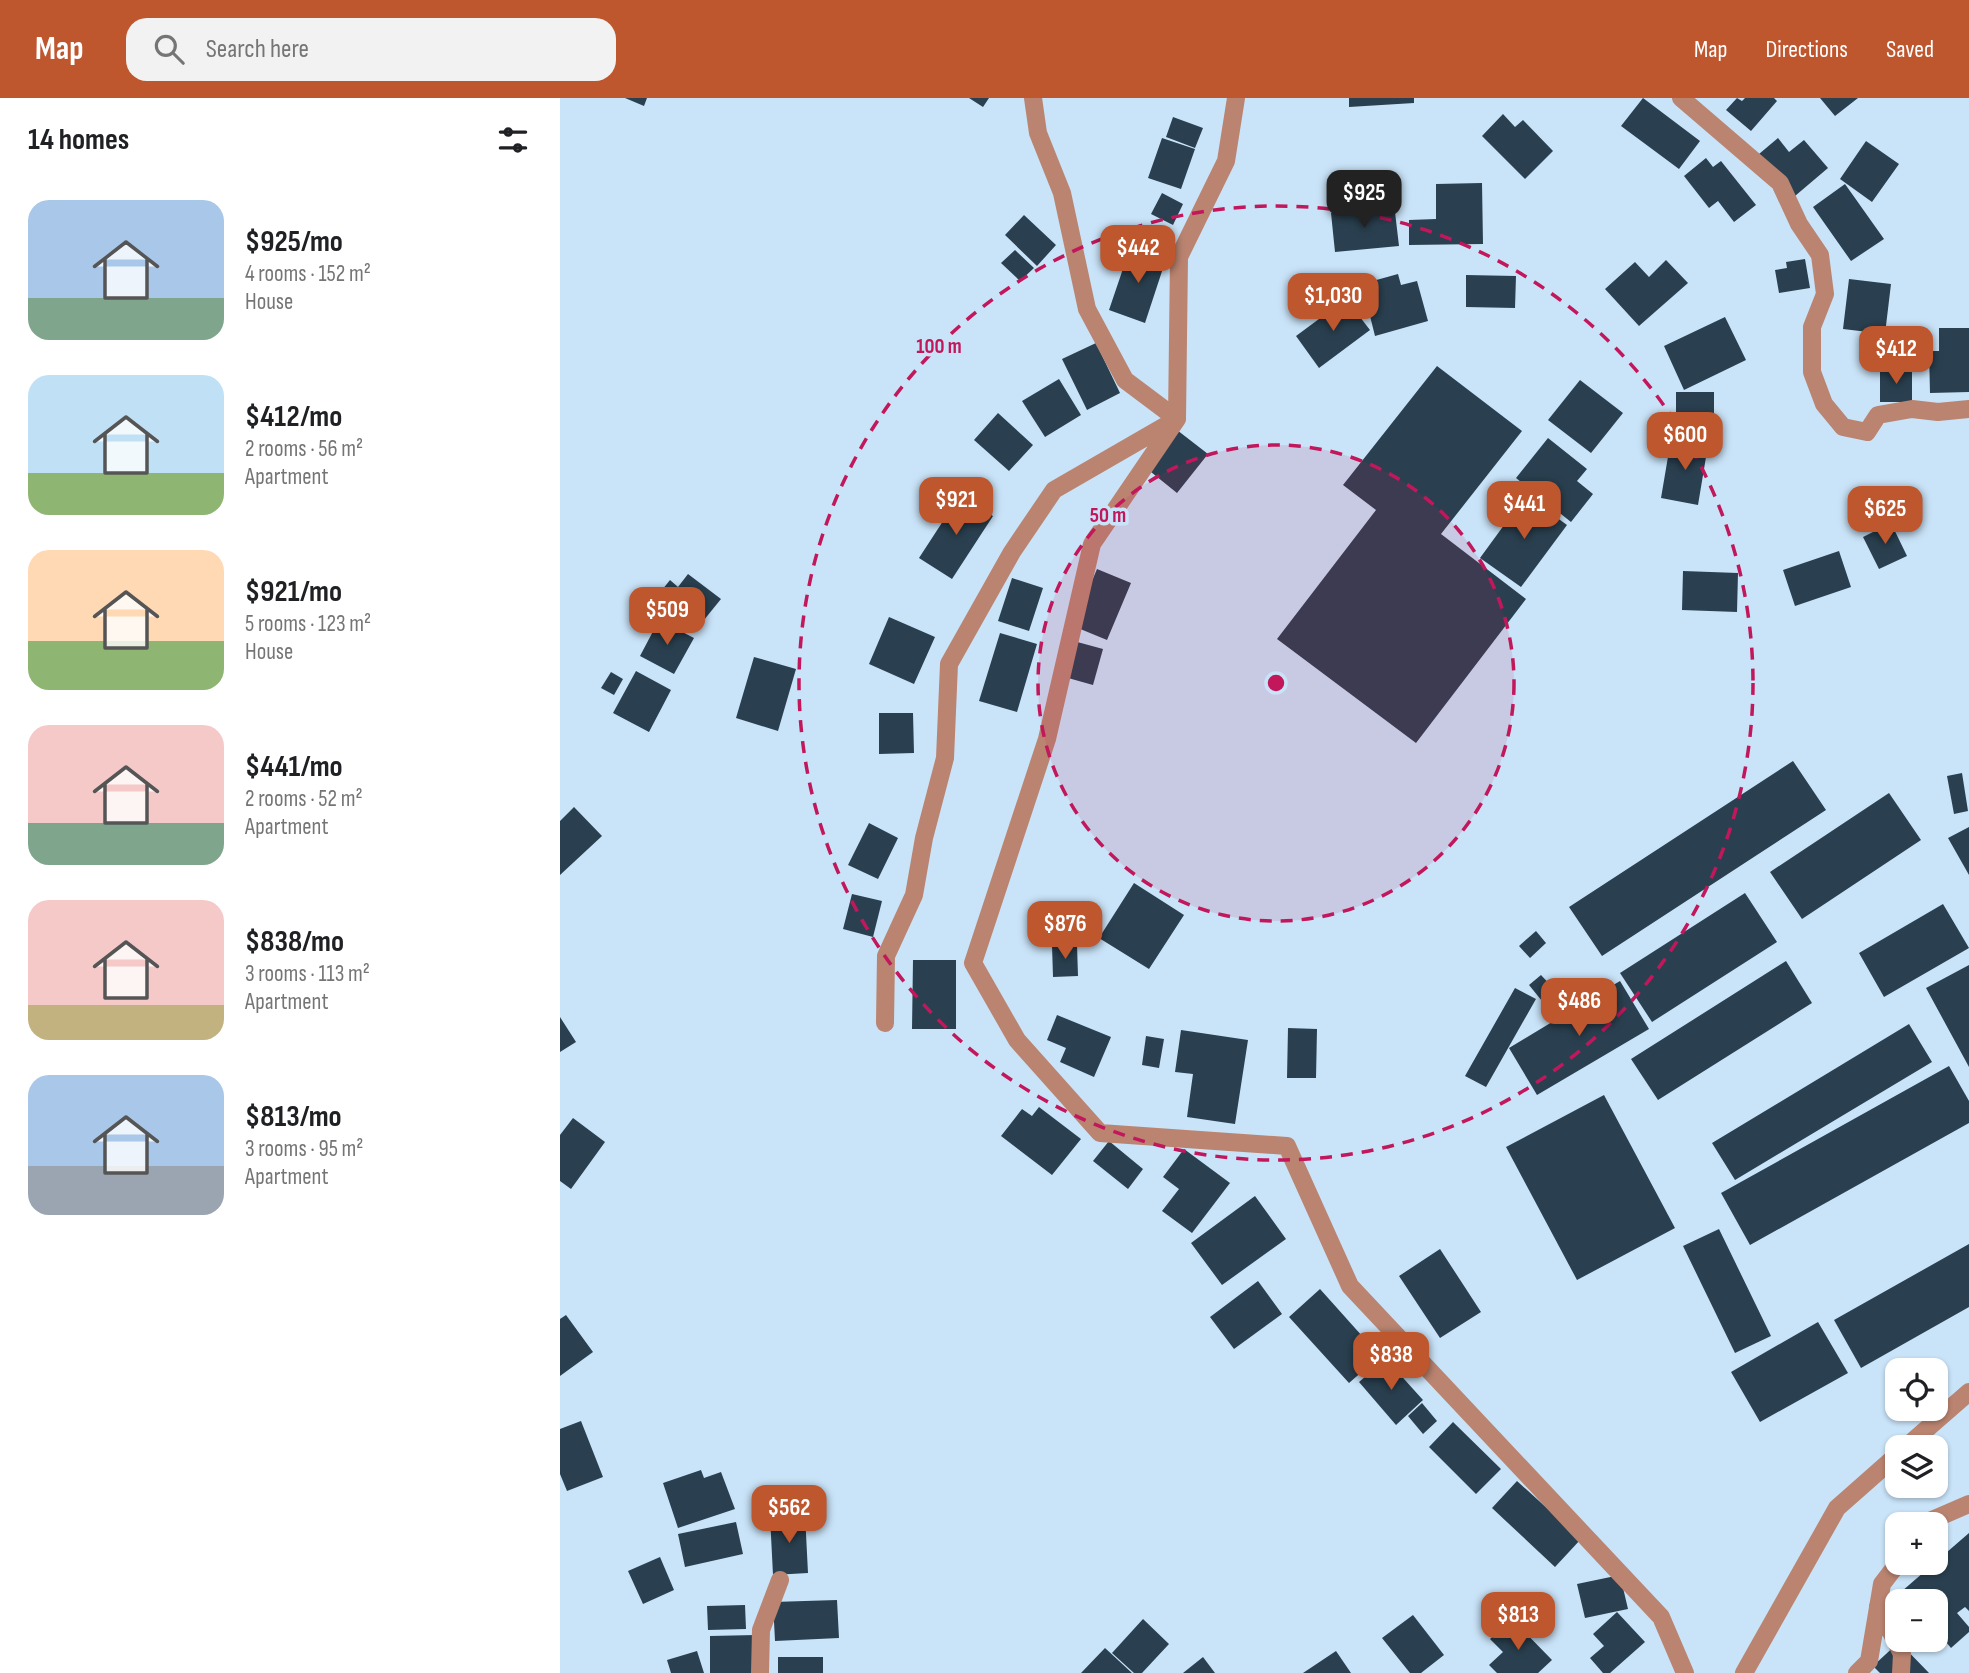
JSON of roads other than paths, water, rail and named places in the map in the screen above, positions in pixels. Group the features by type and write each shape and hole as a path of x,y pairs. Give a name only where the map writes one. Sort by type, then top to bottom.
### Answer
{"street":[{"path":"1033,98 1038,133 1062,193 1087,309 1125,380 1177,419"},
{"path":"1236,98 1226,162 1179,257 1177,419 1091,544 1047,739 973,963 1017,1040 1100,1133 1287,1146 1350,1286 1661,1617 1685,1673"},
{"path":"1681,98 1780,183 1799,224 1820,256 1825,294 1812,327 1812,372 1824,404 1843,427 1867,432 1878,415 1913,409 1938,412 1969,409"},
{"path":"885,1023 886,956 914,895 924,838 946,758 949,664 1012,552 1054,491 1177,419"},
{"path":"1920,1435 1969,1392"},
{"path":"1744,1673 1837,1508 1885,1466"},
{"path":"1948,1513 1969,1504"},
{"path":"1857,1673 1869,1661 1882,1584 1889,1575"},
{"path":"760,1673 761,1630 780,1580"},
{"path":"1878,1606 1902,1654 1901,1673"}]}
